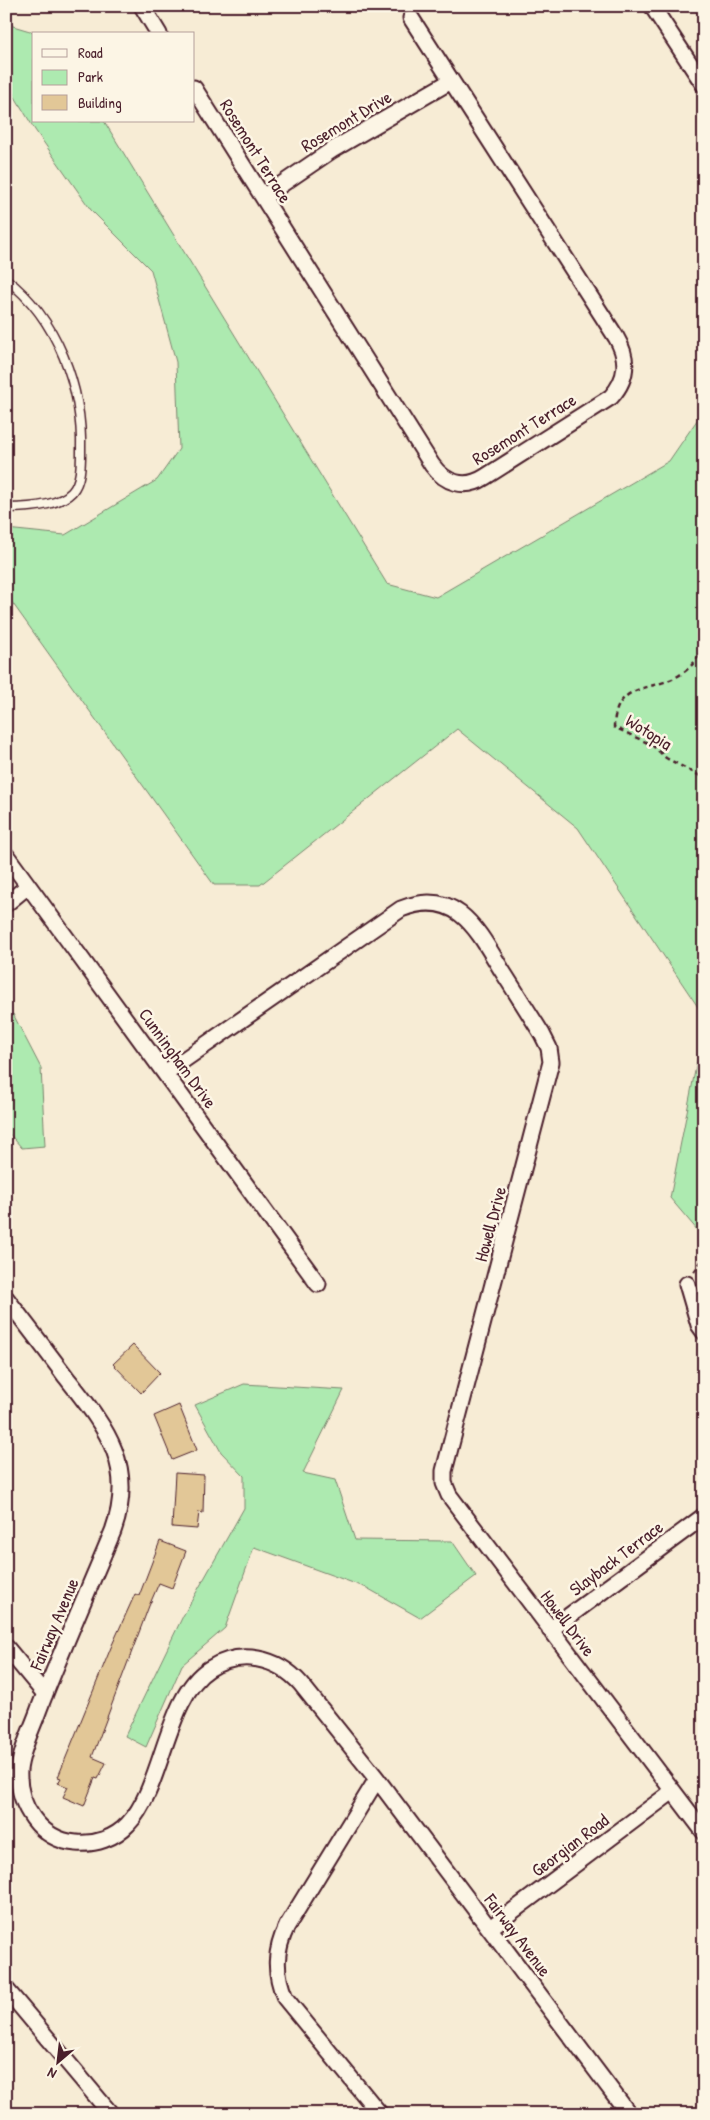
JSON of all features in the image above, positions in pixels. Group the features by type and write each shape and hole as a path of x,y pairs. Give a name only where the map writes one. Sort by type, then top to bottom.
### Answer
{"street":[{"path":"142,6 158,32"},
{"path":"652,6 704,85"},
{"name":"Rosemont Terrace","path":"195,90 439,474 459,484 470,484 485,477 611,397 622,381 626,362 623,349 616,337 412,18"},
{"name":"Rosemont Drive","path":"263,197 332,150 451,81"},
{"name":"Cunningham Drive","path":"6,856 318,1284"},
{"path":"6,904 28,886"},
{"name":"Howell Drive","path":"165,1073 401,909 420,904 440,904 461,913 477,929 542,1034 548,1048 550,1062 443,1477 449,1495 704,1832"},
{"path":"687,1284 699,1325 704,1332"},
{"name":"Fairway Avenue","path":"6,1298 100,1421 114,1447 121,1476 121,1504 116,1525 45,1694 21,1760 20,1782 26,1804 36,1823 54,1836 75,1843 98,1842 119,1832 128,1825 141,1806 191,1686 208,1669 229,1660 241,1658 264,1659 274,1663 293,1675 377,1779 629,2114"},
{"name":"Slayback Terrace","path":"550,1630 704,1516"},
{"path":"6,1647 45,1694"},
{"path":"377,1779 287,1926 278,1949 276,1962 277,1974 285,1998 380,2114"},
{"name":"Georgian Road","path":"490,1928 673,1792"},
{"path":"6,1989 111,2114"}],"lane":[{"path":"6,279 24,294 60,346 79,406 82,437 80,472 72,492 52,502 32,508 6,508"}],"path":[{"name":"Wotopia","path":"704,647 696,661 678,676 624,696 614,719 614,727 652,745 666,758 704,778"}],"green space":[{"path":"6,18 13,26 33,32 32,122 105,122 387,584 436,597 669,461 704,410 704,1016 578,828 457,729 260,885 214,885 6,594 6,529 65,535 157,480 179,449 176,362 151,270 91,210 35,130 6,82"},
{"path":"13,1014 41,1068 45,1146 22,1148 6,1130 6,1020"},
{"path":"704,1025 704,1238 670,1198"},
{"path":"244,1384 344,1390 303,1473 335,1480 355,1540 452,1541 476,1576 420,1618 367,1588 254,1547 225,1628 182,1665 146,1747 125,1736 183,1616 244,1508 244,1476 221,1452 195,1405"}],"building":[{"path":"133,1345 160,1373 141,1393 113,1364"},
{"path":"179,1405 197,1450 172,1460 154,1416"},
{"path":"175,1473 204,1475 203,1513 199,1512 197,1529 172,1527"},
{"path":"160,1541 186,1551 172,1588 159,1583 149,1606 92,1757 106,1763 98,1779 95,1778 84,1806 63,1797 68,1787 58,1783 61,1778 58,1777 112,1645 135,1594 139,1596"}]}
